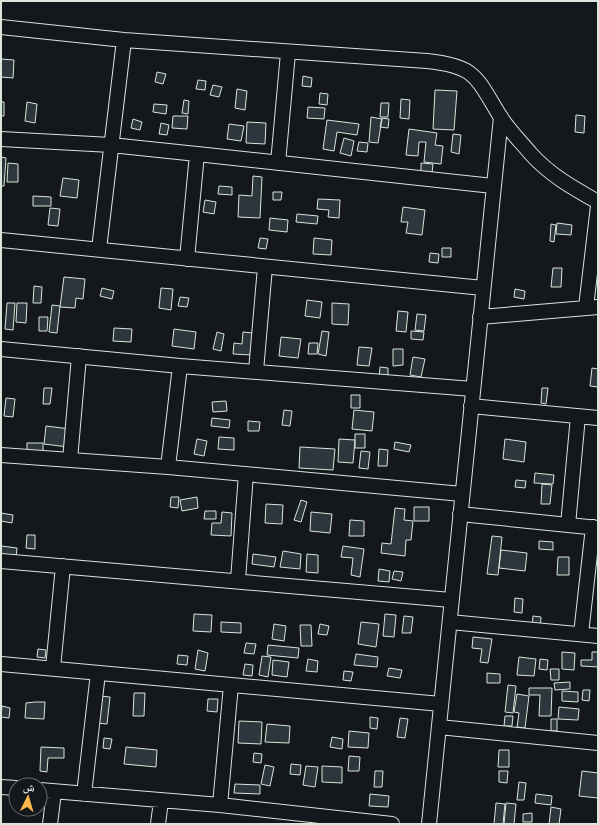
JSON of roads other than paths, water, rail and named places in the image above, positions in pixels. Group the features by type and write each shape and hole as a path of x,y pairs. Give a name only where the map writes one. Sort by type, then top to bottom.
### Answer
{"street":[{"path":"1,27 124,40 288,53 427,61 460,67 475,76 486,89 501,117 549,172 566,184 598,202"},
{"path":"99,249 124,40"},
{"path":"278,163 288,53"},
{"path":"429,824 501,117"},
{"path":"1,139 111,145 493,186"},
{"path":"187,259 197,154"},
{"path":"480,317 592,307 598,206"},
{"path":"1,240 483,288"},
{"path":"256,371 265,267"},
{"path":"1,349 180,366 473,389"},
{"path":"70,460 79,356"},
{"path":"168,468 180,366"},
{"path":"471,406 598,418"},
{"path":"568,525 578,416"},
{"path":"1,455 246,474 462,494"},
{"path":"238,580 246,474"},
{"path":"460,514 596,527 581,634"},
{"path":"1,561 238,580 451,600"},
{"path":"54,668 63,566"},
{"path":"450,622 598,636"},
{"path":"1,664 441,704"},
{"path":"84,794 98,673"},
{"path":"220,804 231,685"},
{"path":"439,727 598,743"},
{"path":"48,791 161,801 220,804 392,824"},
{"path":"50,824 54,792"},
{"path":"158,824 161,801"}]}
